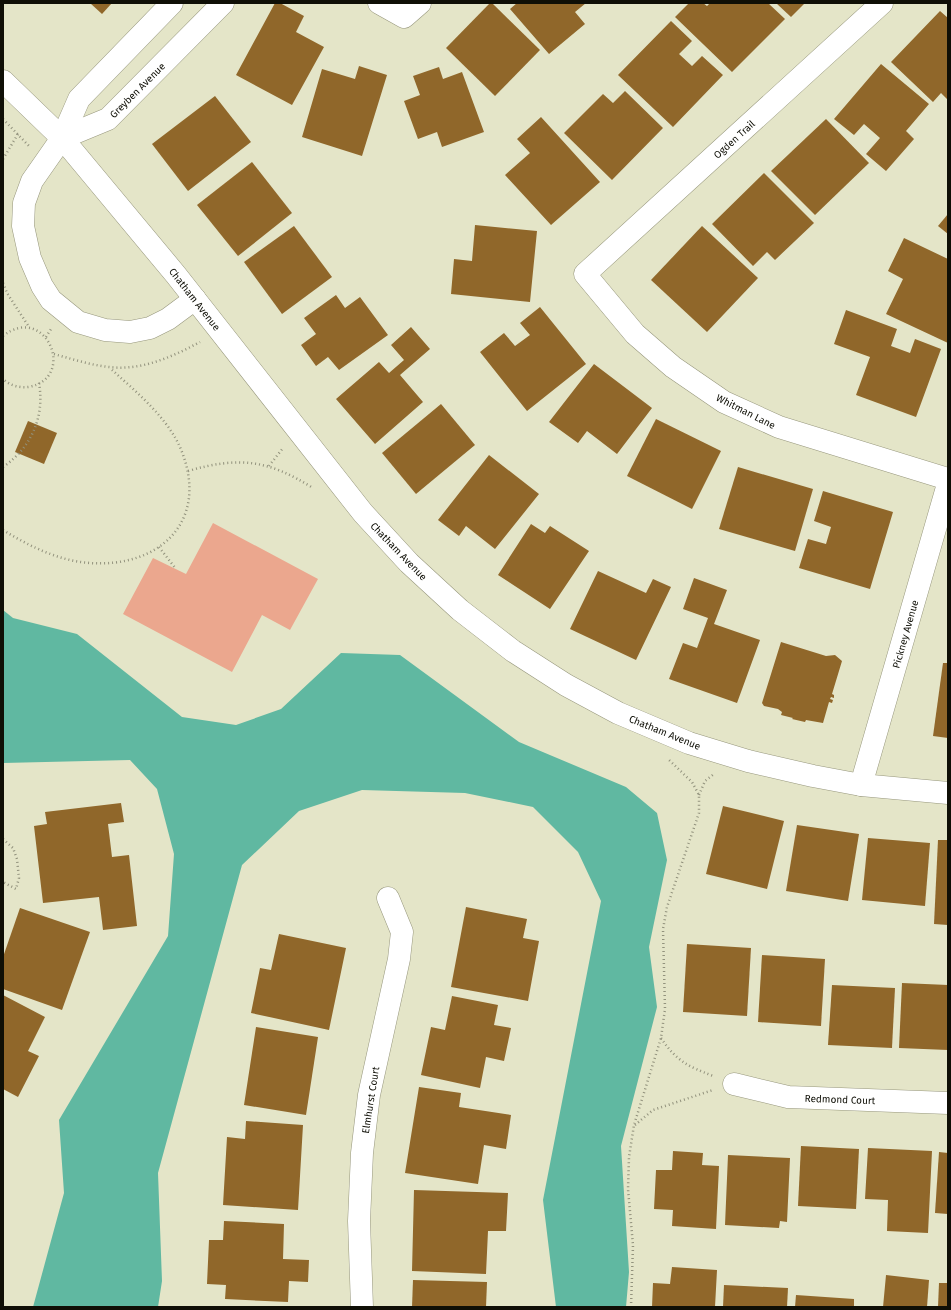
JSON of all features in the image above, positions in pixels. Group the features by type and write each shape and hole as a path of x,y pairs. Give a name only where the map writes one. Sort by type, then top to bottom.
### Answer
{"street":[{"path":"172,3 79,99 62,138 32,181 24,204 23,226 30,258 42,286 51,300 78,322 105,330 130,332 150,328 168,318 195,299"},
{"name":"Greyben Avenue","path":"62,138 108,119 223,3"},
{"path":"379,3 404,17 420,3"},
{"name":"Ogden Trail","path":"585,274 882,3"},
{"name":"Chatham Avenue","path":"3,81 62,138 195,299 363,513 409,563 460,610 513,651 566,684 618,713 690,743 748,761 861,785 948,793"},
{"name":"Whitman Lane","path":"585,274 635,334 674,367 724,402 779,427 948,479"},
{"name":"Pickney Avenue","path":"861,785 948,484"},
{"name":"Elmhurst Court","path":"362,1307 359,1221 362,1153 369,1094 399,959 402,932 388,898"},
{"name":"Redmond Court","path":"734,1084 788,1097 948,1103"}],"path":[{"path":"3,119 45,162"},
{"path":"3,159 18,134"},
{"path":"3,283 7,293 29,328 46,337 54,354 54,364 50,374 39,383 24,387 15,386 3,379"},
{"path":"3,336 10,331 29,328"},
{"path":"54,354 110,368 139,366 162,361 200,342"},
{"path":"3,530 39,549 64,559 89,563 113,563 130,560 159,547 182,523 188,508 190,491 188,471 182,451 169,428 110,368"},
{"path":"3,467 16,457 37,424 41,412 42,397 39,383"},
{"path":"269,466 283,448"},
{"path":"188,471 213,464 234,461 269,466 296,477 315,489"},
{"path":"159,547 176,569"},
{"path":"631,1307 633,1245 628,1189 629,1157 634,1125 661,1038 664,1009 663,929 667,907 700,813 699,795 692,782 668,760"},
{"path":"699,795 705,781 714,774"},
{"path":"3,839 13,848 19,878 16,888 3,882"},
{"path":"661,1038 667,1047 685,1064 734,1084"},
{"path":"634,1125 653,1110 665,1105 734,1084"}],"shaded area":[{"path":"213,523 318,579 290,630 262,615 232,672 123,614 153,558 186,574"}],"water":[{"path":"3,610 13,618 77,634 182,717 236,725 281,709 341,653 400,655 519,742 626,787 657,813 667,860 649,947 657,1007 621,1146 629,1272 626,1307 556,1307 543,1200 601,901 578,852 533,807 465,793 362,790 299,811 242,865 158,1173 162,1281 158,1307 33,1307 64,1193 59,1120 168,936 174,854 157,789 130,760 3,763"}],"building":[{"path":"90,3 112,3 102,14"},
{"path":"275,3 280,3 304,16 296,32 324,47 292,105 236,75"},
{"path":"490,3 492,3 540,50 495,96 446,48"},
{"path":"517,3 586,3 575,12 585,24 549,54 510,9"},
{"path":"689,3 703,3 707,6 710,3 768,3 785,19 732,72 675,17"},
{"path":"776,3 805,3 791,17"},
{"path":"940,11 948,18 948,100 941,93 933,102 891,62"},
{"path":"671,21 692,41 679,54 692,66 702,56 723,75 673,127 618,75"},
{"path":"881,64 929,104 906,131 914,139 886,171 866,154 880,138 864,124 854,135 834,119"},
{"path":"359,66 387,75 362,156 302,137 322,69 355,79"},
{"path":"439,67 443,79 462,72 484,132 442,147 437,132 418,139 404,101 420,95 413,76"},
{"path":"625,91 663,128 612,180 564,133 603,94 613,103"},
{"path":"215,96 251,142 188,191 152,144"},
{"path":"541,117 600,182 551,225 505,175 530,153 517,139"},
{"path":"826,119 869,163 815,215 771,171"},
{"path":"252,162 292,213 238,256 197,205"},
{"path":"764,173 814,223 775,260 767,252 753,266 712,224"},
{"path":"948,214 948,234 938,226"},
{"path":"475,225 537,231 530,302 451,294 454,259 472,261"},
{"path":"294,226 332,277 282,314 244,262"},
{"path":"702,226 758,278 707,332 651,280"},
{"path":"904,238 948,259 948,343 886,314 903,279 888,271"},
{"path":"336,295 345,308 360,297 388,335 339,370 328,357 316,366 301,345 316,334 304,318"},
{"path":"540,307 586,364 527,411 480,352 504,333 515,346 530,335 520,323"},
{"path":"846,310 897,329 891,346 910,353 915,339 941,349 916,417 856,395 870,357 834,344"},
{"path":"411,327 430,349 400,375 423,402 375,444 336,399 379,362 389,373 404,360 391,345"},
{"path":"594,364 652,408 617,454 587,431 578,443 549,422"},
{"path":"441,404 475,445 416,494 382,453"},
{"path":"656,419 721,451 692,509 627,476"},
{"path":"28,421 57,433 44,464 15,452"},
{"path":"489,455 539,494 495,549 466,526 459,536 438,520"},
{"path":"738,467 813,489 795,551 719,529"},
{"path":"823,491 893,512 870,589 799,568 808,539 826,544 831,527 814,521"},
{"path":"531,524 545,533 550,526 589,551 550,609 498,575"},
{"path":"598,571 646,593 653,579 671,587 636,660 570,629"},
{"path":"694,578 727,590 714,624 760,640 737,703 669,679 683,643 697,648 708,618 683,609"},
{"path":"781,642 826,656 835,655 842,661 832,694 834,695 834,698 831,697 830,699 833,700 832,703 829,702 823,723 806,720 805,722 792,719 793,718 781,715 782,712 778,709 764,706 762,703"},
{"path":"943,663 948,663 948,738 933,736"},
{"path":"121,803 124,822 108,824 112,857 129,855 137,926 103,930 99,897 43,903 34,826 47,824 45,812"},
{"path":"723,806 784,821 767,889 706,874"},
{"path":"797,825 859,834 848,901 786,891"},
{"path":"868,838 930,843 925,906 862,900"},
{"path":"938,840 948,840 948,925 934,924"},
{"path":"466,907 527,919 523,938 539,941 528,1001 451,987"},
{"path":"20,908 90,932 62,1010 3,989 3,957"},
{"path":"279,934 346,948 329,1030 251,1013 260,968 271,970"},
{"path":"687,944 751,948 747,1016 683,1012"},
{"path":"762,955 825,959 821,1026 758,1022"},
{"path":"902,983 948,985 948,1050 899,1048"},
{"path":"832,985 895,988 892,1048 828,1045"},
{"path":"3,995 45,1017 28,1051 39,1056 18,1097 3,1089"},
{"path":"452,996 498,1005 494,1025 511,1028 504,1061 486,1057 480,1088 421,1075 431,1027 445,1030"},
{"path":"256,1027 318,1037 306,1115 244,1105"},
{"path":"419,1087 461,1093 459,1107 511,1115 506,1149 484,1145 478,1184 405,1173"},
{"path":"246,1121 303,1125 298,1210 223,1205 227,1137 245,1139"},
{"path":"801,1146 859,1149 856,1209 798,1206"},
{"path":"868,1148 932,1151 928,1233 887,1231 888,1200 865,1199"},
{"path":"673,1151 703,1153 702,1165 719,1166 716,1229 672,1226 673,1210 654,1209 656,1170 672,1170"},
{"path":"939,1152 948,1153 948,1214 935,1213"},
{"path":"728,1155 790,1158 787,1222 780,1221 779,1228 725,1225"},
{"path":"414,1190 508,1193 506,1231 488,1231 486,1274 412,1271"},
{"path":"224,1221 284,1224 283,1259 309,1260 308,1282 289,1281 288,1302 225,1299 226,1285 207,1284 209,1240 223,1240"},
{"path":"672,1267 717,1270 715,1307 652,1307 653,1283 670,1284"},
{"path":"886,1275 929,1280 927,1307 883,1307"},
{"path":"413,1280 487,1282 486,1307 412,1307"},
{"path":"939,1283 948,1283 948,1307 938,1307"},
{"path":"724,1285 788,1288 787,1307 723,1307"},
{"path":"796,1295 854,1299 854,1307 795,1307"}]}
